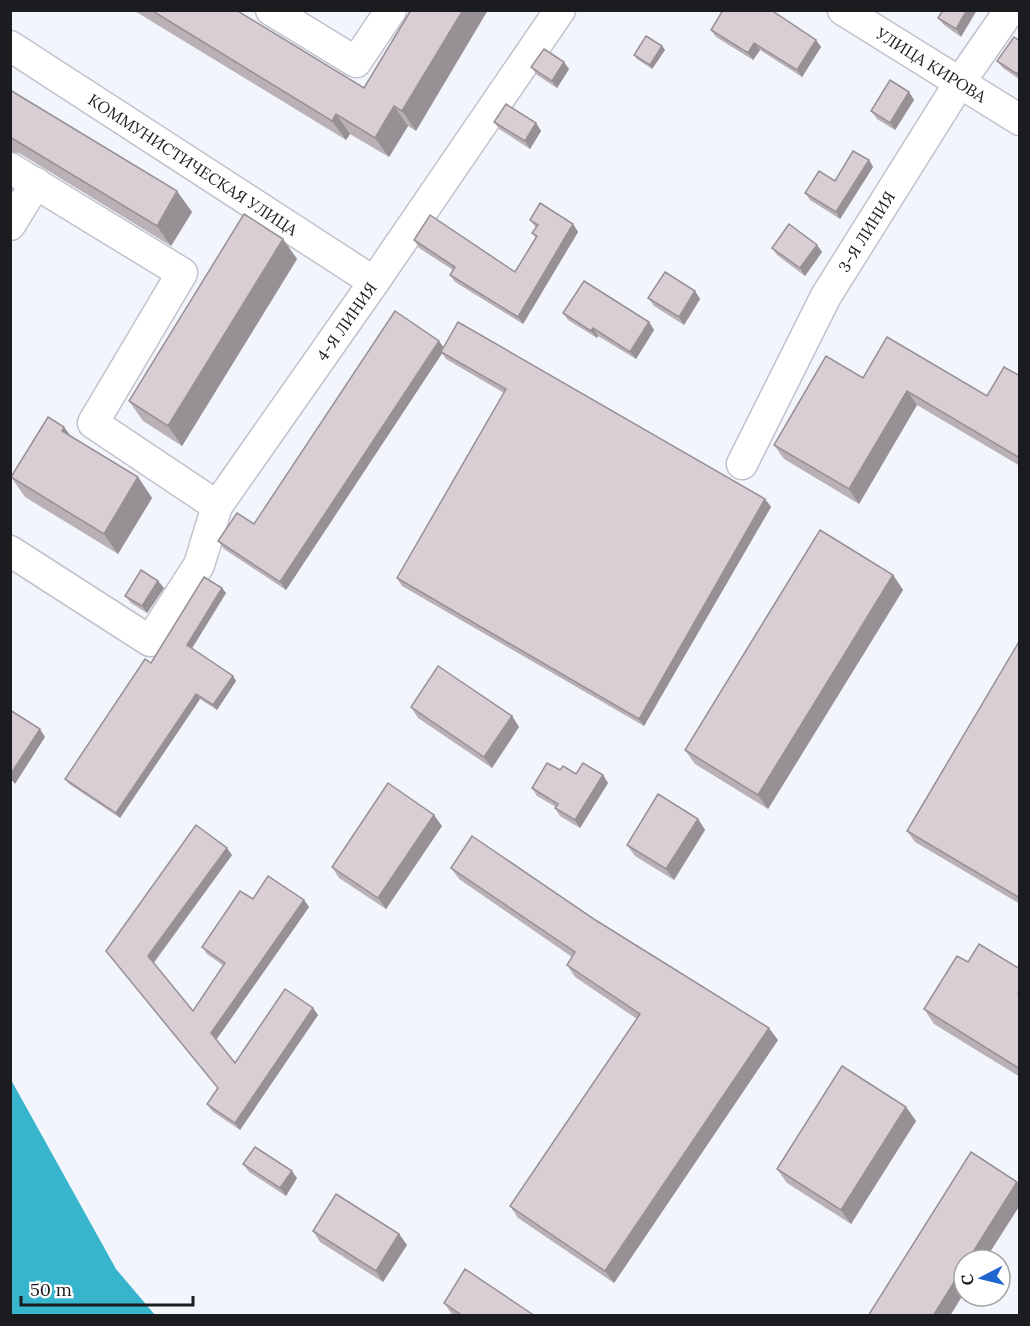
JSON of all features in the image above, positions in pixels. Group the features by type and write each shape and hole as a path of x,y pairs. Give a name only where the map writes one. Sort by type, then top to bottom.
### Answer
{"street":[{"path":"271,10 356,62 391,10"},
{"name":"4-Я ЛИНИЯ","path":"10,551 150,641 199,566 217,506 560,10"},
{"name":"УЛИЦА КИРОВА","path":"843,10 1020,120"},
{"name":"3-Я ЛИНИЯ","path":"742,464 826,296 960,82 1010,10"},
{"name":"КОММУНИСТИЧЕСКАЯ УЛИЦА","path":"10,46 374,282"},
{"path":"10,168 182,273 93,423 217,506"},
{"path":"10,225 36,183"}],"water":[{"path":"10,1078 116,1269 155,1315 11,1315"}],"building":[{"path":"151,10 236,10 364,88 411,10 463,10 402,111 394,106 375,138 336,114 332,121"},
{"path":"723,10 771,10 816,40 797,70 754,43 748,53 711,30"},
{"path":"943,10 967,10 956,29 938,18"},
{"path":"646,36 662,46 650,65 634,55"},
{"path":"1014,37 1020,41 1020,69 1017,74 997,61"},
{"path":"544,49 564,62 552,81 531,67"},
{"path":"890,80 909,92 890,123 871,111"},
{"path":"10,90 177,191 157,226 10,137"},
{"path":"506,104 536,123 525,141 494,122"},
{"path":"853,151 869,160 836,212 805,193 819,171 835,181"},
{"path":"540,203 573,224 518,317 450,275 455,267 414,240 430,215 515,272 537,236 532,233 538,225 530,220"},
{"path":"244,214 283,239 168,426 129,401"},
{"path":"789,224 817,245 800,268 772,248"},
{"path":"665,272 695,291 679,317 648,298"},
{"path":"584,281 649,322 630,352 593,328 591,331 563,313"},
{"path":"395,311 439,341 280,582 218,541 237,513 254,524"},
{"path":"458,322 765,499 639,719 397,578 506,389 441,352"},
{"path":"887,337 987,396 1004,367 1020,376 1020,458 907,391 849,489 774,445 826,356 863,378"},
{"path":"48,417 64,427 62,431 138,477 104,534 11,477"},
{"path":"820,530 893,575 758,795 685,750"},
{"path":"141,570 158,581 142,606 125,596"},
{"path":"204,577 222,588 187,645 233,676 213,705 196,694 116,813 65,779 145,659 151,663"},
{"path":"1020,640 1020,898 907,831"},
{"path":"438,666 512,716 484,757 411,707"},
{"path":"10,710 40,729 10,775"},
{"path":"547,763 560,770 563,766 576,774 583,763 603,775 575,820 555,808 558,804 532,788"},
{"path":"388,783 434,815 378,898 332,867"},
{"path":"658,794 698,819 666,869 627,845"},
{"path":"196,825 227,848 148,956 193,1011 225,963 202,947 240,891 253,899 268,876 304,900 211,1033 235,1063 285,989 313,1008 235,1123 207,1104 218,1088 106,951"},
{"path":"472,836 597,921 769,1028 605,1271 510,1206 640,1014 567,965 575,952 451,868"},
{"path":"979,944 1020,969 1018,994 1020,995 1020,1069 924,1009 957,956 968,962"},
{"path":"842,1066 906,1107 841,1210 777,1169"},
{"path":"255,1147 292,1171 280,1188 243,1164"},
{"path":"971,1152 1017,1182 976,1248 952,1248 952,1285 933,1316 868,1316"},
{"path":"336,1194 399,1234 376,1271 313,1231"},
{"path":"465,1269 535,1316 463,1316 444,1303"}]}
